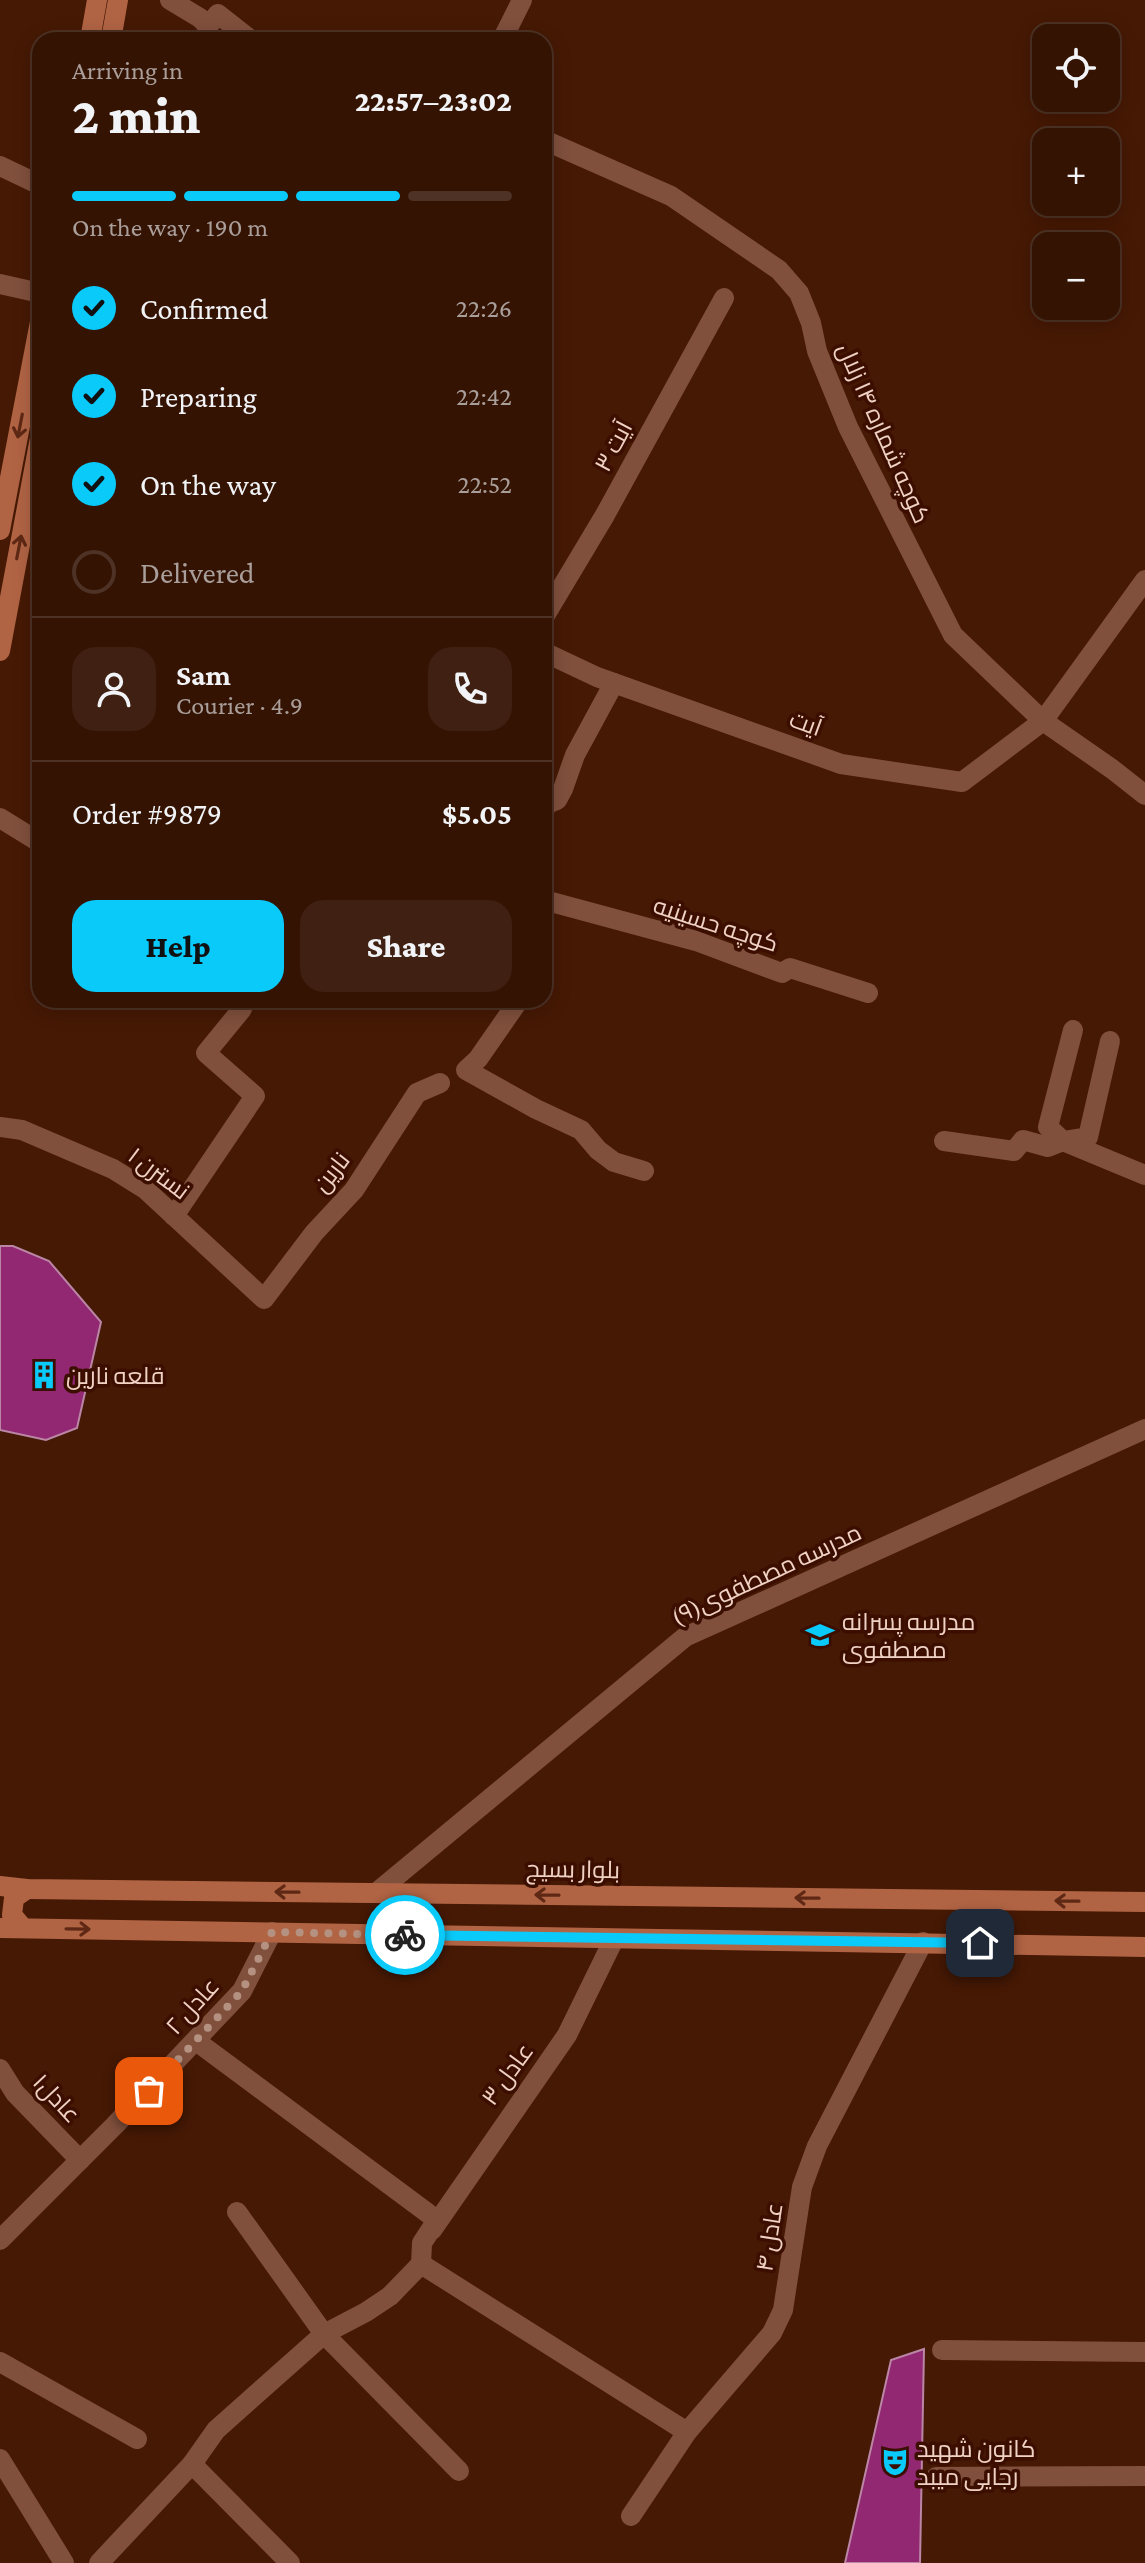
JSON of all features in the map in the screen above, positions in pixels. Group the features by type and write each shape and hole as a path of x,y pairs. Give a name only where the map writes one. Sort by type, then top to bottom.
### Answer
{"main road":[{"path":"91,32 97,0"},
{"path":"112,32 118,0"},
{"path":"0,530 32,391"},
{"path":"0,651 5,592 32,473"},
{"name":"بلوار بسیج","path":"0,1886 27,1889 1145,1902"},
{"path":"23,1928 12,1915 14,1898 27,1889"},
{"path":"0,1928 923,1942 1144,1949"}],"street":[{"path":"170,0 208,26 218,14 241,32"},
{"path":"506,32 522,0"},
{"name":"کوچه شماره ۱۴ زلال","path":"552,144 671,196 779,270 799,293 811,323 817,351 848,427 953,635 1043,721 1145,795"},
{"path":"0,166 32,181"},
{"path":"0,284 32,291"},
{"name":"آیت ۳","path":"552,604 605,515 724,298"},
{"name":"آیت","path":"552,656 614,683 841,764 962,782 1043,721 1145,580"},
{"path":"552,802 557,800 563,789 575,755 614,683"},
{"path":"0,818 32,837"},
{"name":"کوچه حسینیه","path":"552,902 696,941 782,973 790,968 868,993"},
{"path":"513,1008 478,1059 466,1070 581,1130 598,1150 614,1162 644,1171"},
{"path":"174,1216 255,1096 206,1053 242,1009"},
{"path":"1073,1030 1048,1127 1063,1141 1145,1175"},
{"path":"944,1141 1014,1151 1023,1140 1048,1147 1088,1137 1110,1041"},
{"name":"نارین","path":"264,1299 314,1233 354,1190 417,1093 440,1083"},
{"name":"نسترن ۱","path":"0,1127 22,1130 113,1169 145,1189 264,1299"},
{"name":"مدرسه مصطفوی(۹)","path":"376,1893 685,1637 1145,1429"},
{"name":"عادل ۲","path":"0,2240 242,1991 272,1932"},
{"name":"عادل ۳","path":"421,2264 422,2243 567,2035 614,1939"},
{"name":"عادل ۴","path":"631,2516 687,2432 772,2333 783,2310 802,2187 817,2146 923,1942"},
{"path":"196,2041 437,2220 430,2233"},
{"name":"عادل۱","path":"0,2069 24,2104 80,2160"},
{"path":"237,2212 324,2334 459,2471"},
{"path":"99,2563 192,2464 216,2430 324,2334 390,2296 421,2264 687,2432"},
{"path":"942,2350 1145,2352"},
{"path":"0,2362 137,2439"},
{"path":"0,2459 64,2563"},
{"path":"192,2464 290,2563"},
{"path":"936,2477 1145,2476"}],"building":[{"name":"قلعه نارین","path":"0,1246 13,1246 49,1261 101,1322 77,1428 46,1440 0,1430"},
{"name":"کانون شهید رجایی میبد","path":"924,2349 920,2563 845,2563 891,2360"}],"way so far":[{"path":"149,2091 242,1991 272,1932 405,1935"}],"place":[{"name":"قلعه نارین","path":"44,1375"},
{"name":"مدرسه پسرانه مصطفوی","path":"820,1635"},
{"name":"کانون شهید رجایی میبد","path":"895,2462"}],"route":[{"path":"405,1935 980,1943"}]}
